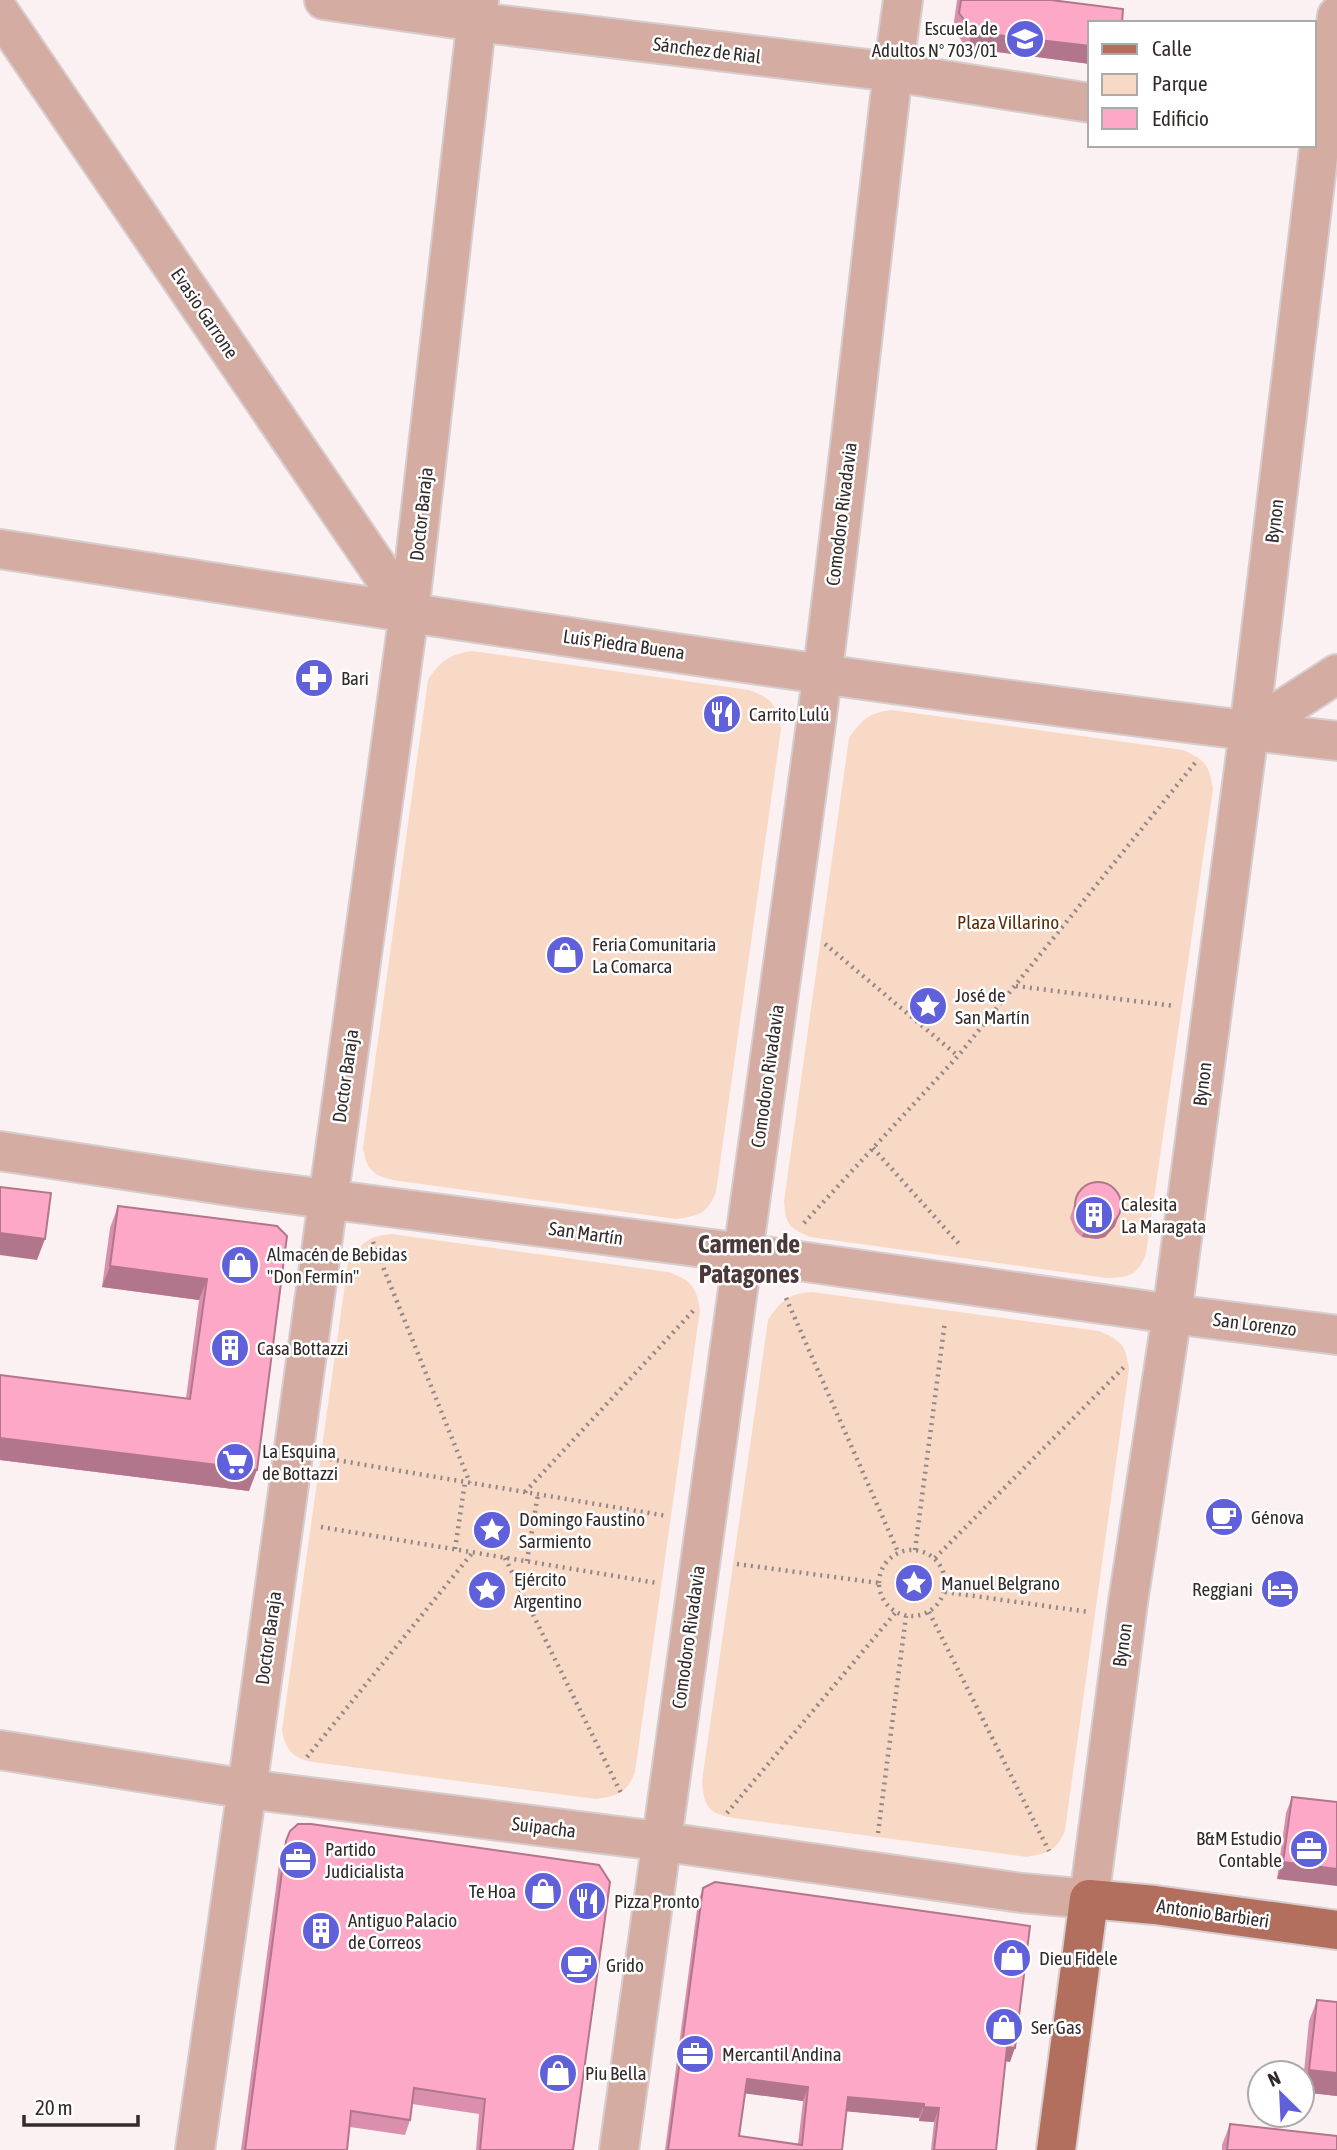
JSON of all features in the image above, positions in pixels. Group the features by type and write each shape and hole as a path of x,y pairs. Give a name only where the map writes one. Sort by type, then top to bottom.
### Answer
{"main road":[{"name":"Antonio Barbieri","path":"1089,1899 1155,1905 1337,1930"},
{"name":"Bynon","path":"1056,2150 1089,1899"}],"street":[{"name":"Sánchez de Rial","path":"324,0 478,11 1088,103"},
{"name":"Comodoro Rivadavia","path":"618,2150 658,1841 743,1253 822,673 903,0"},
{"name":"Doctor Baraja","path":"195,2150 409,613 478,11"},
{"name":"Evasio Garrone","path":"0,13 409,613"},
{"name":"Bynon","path":"1089,1899 1128,1602 1172,1314 1249,731 1324,140 1337,16"},
{"name":"Luis Piedra Buena","path":"0,549 409,613 822,673 1337,741"},
{"path":"1249,731 1337,674"},
{"name":"San Martín","path":"0,1151 249,1189 743,1253 1172,1314"},
{"name":"San Lorenzo","path":"1172,1314 1337,1335"},
{"name":"Suipacha","path":"0,1750 247,1789 658,1841 1022,1893 1089,1899"}],"path":[{"path":"797,1231 958,1056 1200,758"},
{"path":"820,940 958,1056"},
{"path":"1015,986 1181,1007"},
{"path":"873,1148 965,1250"},
{"path":"371,1238 468,1482 455,1549"},
{"path":"786,1298 898,1552"},
{"path":"526,1492 699,1304"},
{"path":"915,1550 947,1310"},
{"path":"935,1558 1128,1363"},
{"path":"320,1458 671,1516"},
{"path":"527,1561 538,1494"},
{"path":"310,1525 662,1584"},
{"path":"915,1550 930,1554 944,1570 945,1592 942,1600 929,1612 906,1616 896,1612 884,1600 879,1578 890,1558 898,1552 915,1550"},
{"path":"305,1760 473,1552"},
{"path":"504,1558 621,1793"},
{"path":"732,1563 879,1583"},
{"path":"945,1592 1096,1612"},
{"path":"724,1816 896,1612"},
{"path":"929,1612 1049,1851"},
{"path":"877,1837 906,1616"}],"green space":[{"path":"472,651 749,690 768,700 777,714 781,729 716,1192 701,1213 676,1219 399,1181 378,1175 367,1163 363,1148 428,680 446,660"},
{"name":"Plaza Villarino","path":"892,710 1183,750 1201,760 1208,768 1213,789 1146,1254 1132,1274 1106,1278 810,1237 797,1231 787,1220 784,1201 849,738 867,718"},
{"path":"391,1234 668,1272 687,1281 697,1295 700,1310 635,1772 629,1785 616,1795 596,1799 306,1761 295,1756 285,1743 282,1730 348,1263 365,1242"},
{"path":"812,1292 1099,1331 1113,1337 1124,1349 1129,1369 1065,1830 1059,1842 1046,1852 1027,1857 733,1818 717,1814 708,1807 702,1781 768,1320 786,1299"}],"building":[{"name":"Escuela de Adultos N° 703/01","path":"961,0 1051,0 1123,9 1122,21 1088,21 1088,46 973,32 959,13"},
{"name":"Calesita La Maragata","path":"1098,1182 1114,1189 1121,1205 1114,1221 1098,1228 1082,1221 1075,1205 1082,1189"},
{"path":"0,1187 51,1193 45,1239 0,1233"},
{"name":"Casa Bottazzi","path":"118,1206 277,1226 287,1236 257,1470 0,1438 0,1375 190,1399 207,1279 110,1266"},
{"name":"B&M Estudio Contable","path":"1292,1797 1337,1802 1337,1869 1283,1862"},
{"path":"298,1824 599,1865 610,1882 573,2150 480,2150 485,2099 414,2088 410,2120 351,2111 347,2150 245,2150 286,1841 290,1831"},
{"path":"715,1882 1030,1926 1015,2048 1007,2047 996,2150 934,2150 939,2108 924,2107 924,2104 848,2097 842,2150 668,2150 703,1888","holes":["747,2079 808,2087 802,2145 739,2136"]},
{"path":"1317,2000 1337,2002 1337,2073 1316,2071 1316,2059 1310,2059"},
{"path":"1230,2124 1246,2126 1246,2129 1275,2129 1337,2136 1337,2150 1227,2150"}],"place":[{"name":"Escuela de Adultos N° 703/01","path":"1025,39"},
{"name":"Bari","path":"314,678"},
{"name":"Carrito Lulú","path":"722,714"},
{"name":"Feria Comunitaria La Comarca","path":"565,955"},
{"name":"José de San Martín","path":"928,1006"},
{"name":"Calesita La Maragata","path":"1094,1215"},
{"name":"Almacén de Bebidas \"Don Fermín\"","path":"240,1265"},
{"name":"Casa Bottazzi","path":"230,1348"},
{"name":"La Esquina de Bottazzi","path":"235,1462"},
{"name":"Génova","path":"1224,1517"},
{"name":"Domingo Faustino Sarmiento","path":"492,1530"},
{"name":"Manuel Belgrano","path":"914,1583"},
{"name":"Reggiani","path":"1280,1589"},
{"name":"Ejército Argentino","path":"487,1590"},
{"name":"B&M Estudio Contable","path":"1309,1849"},
{"name":"Partido Judicialista","path":"298,1860"},
{"name":"Te Hoa","path":"543,1891"},
{"name":"Pizza Pronto","path":"587,1901"},
{"name":"Antiguo Palacio de Correos","path":"321,1931"},
{"name":"Dieu Fidele","path":"1012,1958"},
{"name":"Grido","path":"579,1965"},
{"name":"Ser Gas","path":"1004,2027"},
{"name":"Mercantil Andina","path":"695,2054"},
{"name":"Piu Bella","path":"558,2073"}],"district":[{"name":"Carmen de Patagones","path":"749,1259"}]}
